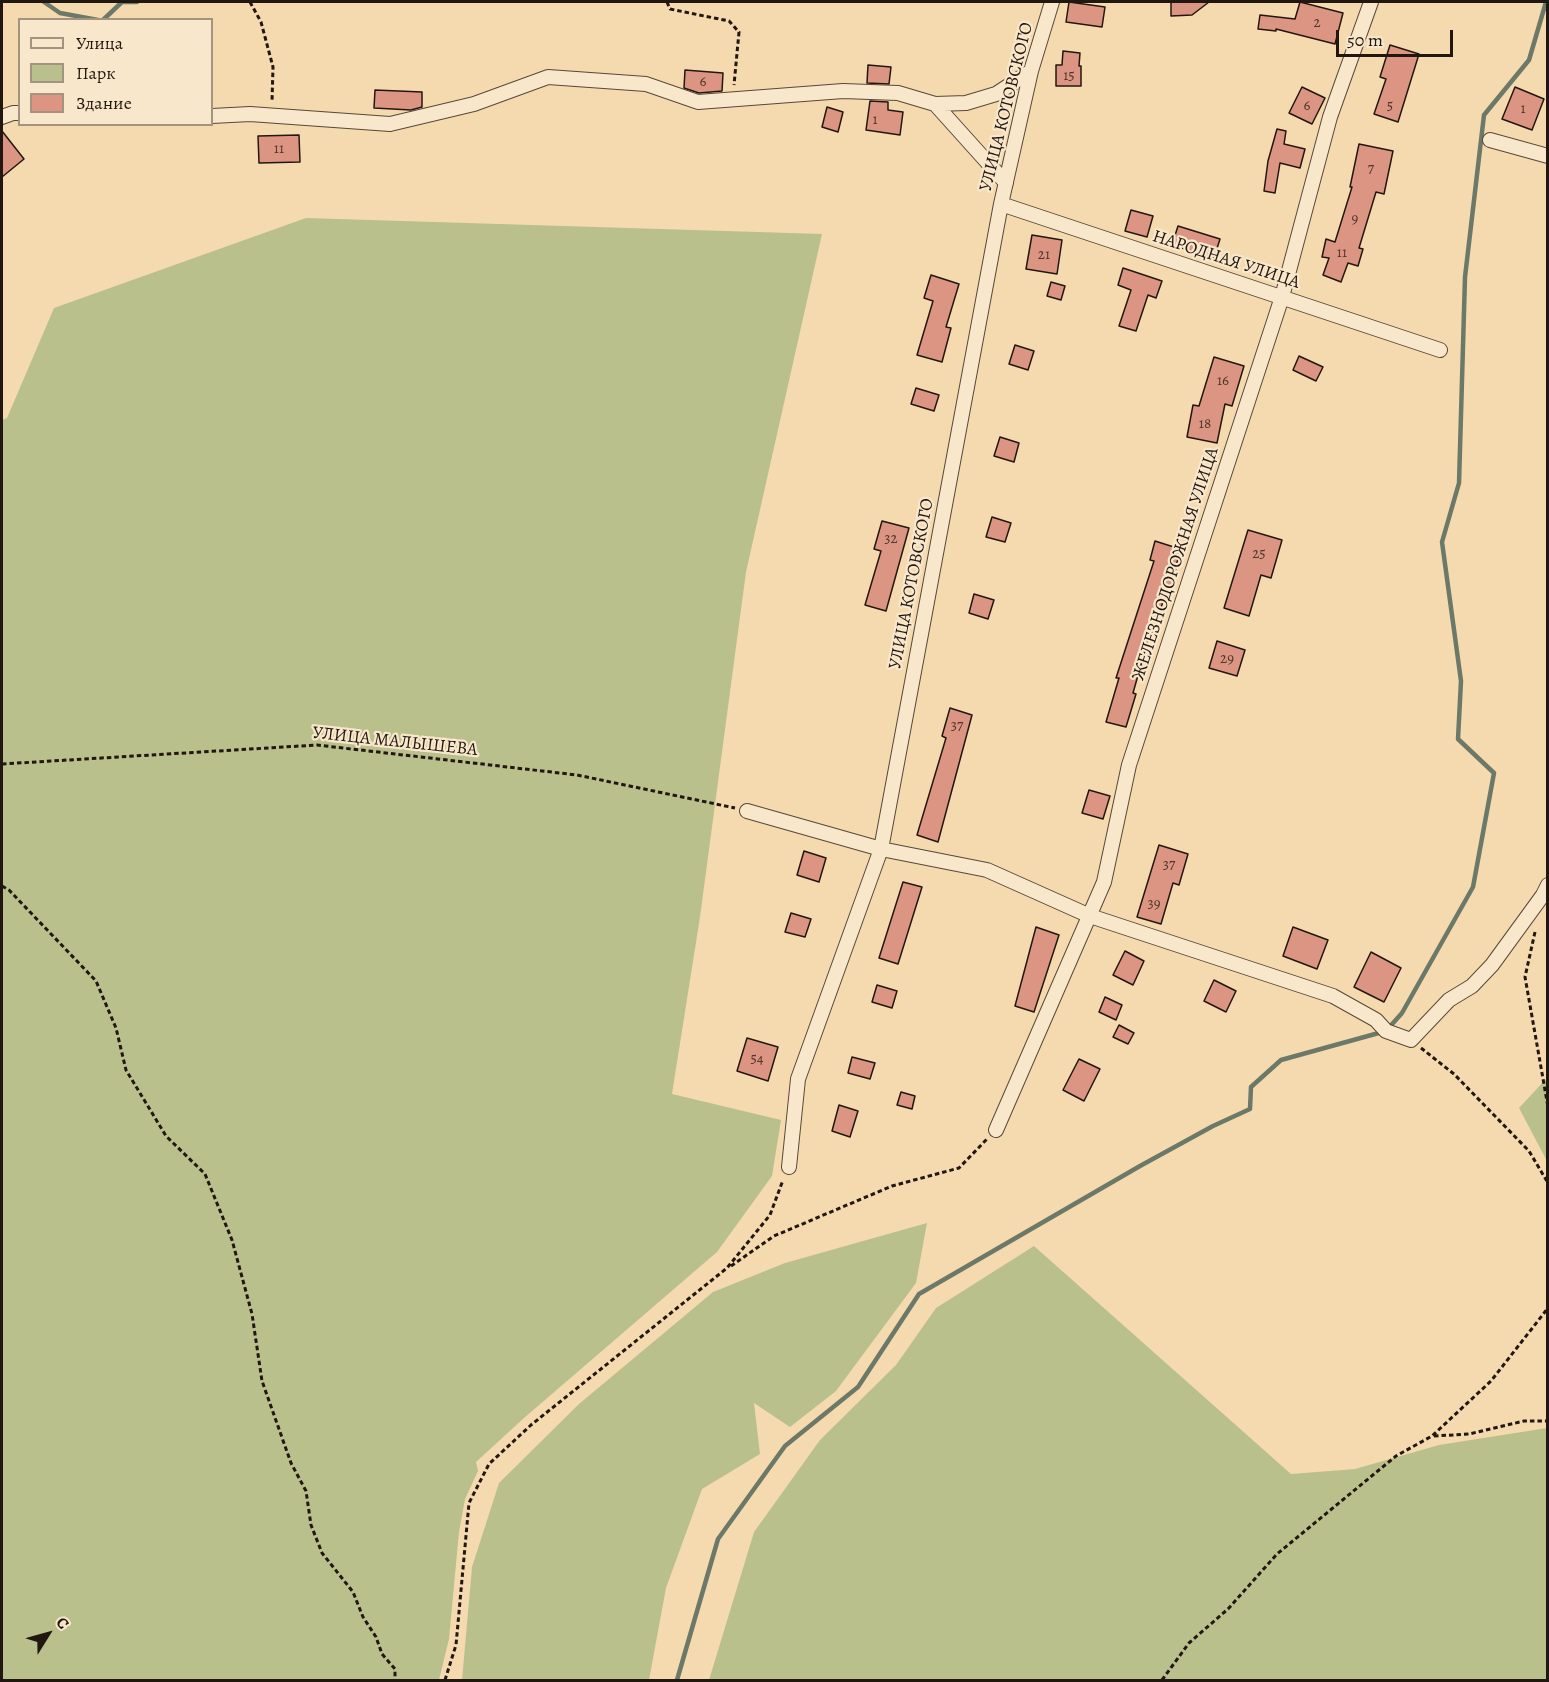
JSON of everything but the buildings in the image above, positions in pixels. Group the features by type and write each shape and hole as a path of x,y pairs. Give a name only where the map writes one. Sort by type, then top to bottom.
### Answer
{"street":[{"name":"УЛИЦА КОТОВСКОГО","path":"789,1167 798,1079 881,849 1001,204 1031,72 1052,2"},
{"name":"ЖЕЛЕЗНОДОРОЖНАЯ УЛИЦА","path":"996,1130 1104,882 1129,765 1282,297 1330,117 1371,2"},
{"path":"213,116 272,116 390,124 474,104 548,77 646,84 699,102 843,91 898,93 935,105 966,103 996,94 1031,72"},
{"path":"935,105 1006,183"},
{"path":"2,117 13,112 18,113"},
{"path":"1490,140 1548,156"},
{"name":"НАРОДНАЯ УЛИЦА","path":"1001,204 1440,350"},
{"path":"747,811 881,849 987,870 1090,916 1333,996 1376,1020 1386,1030 1411,1040 1449,1000 1472,986 1492,965 1548,885"}],"path":[{"path":"250,2 261,22 273,68 272,116"},
{"path":"667,2 670,9 729,21 739,32 732,100"},
{"name":"УЛИЦА МАЛЫШЕВА","path":"2,764 317,745 577,775 747,811"},
{"path":"2,886 9,890 96,981 116,1028 126,1070 166,1136 205,1174 232,1240 252,1314 262,1381 291,1463 306,1491 311,1525 322,1553 353,1592 363,1617 376,1637 381,1654 395,1669 395,1680"},
{"path":"1535,930 1525,977 1548,1107"},
{"path":"1411,1040 1454,1074 1529,1151 1548,1183"},
{"path":"445,1680 456,1645 469,1503 489,1464 531,1425 727,1268 774,1236 892,1186 959,1168 996,1130"},
{"path":"727,1268 770,1215 789,1167"},
{"path":"1162,1680 1189,1643 1228,1609 1277,1554 1396,1456 1432,1436 1491,1382 1548,1308"},
{"path":"1432,1436 1469,1434 1524,1422 1548,1421"}],"green space":[{"path":"306,218 822,234 746,572 700,917 672,1094 781,1120 772,1176 717,1252 476,1462 478,1471 465,1499 459,1532 449,1639 439,1680 2,1680 2,420 7,418 54,308"},
{"path":"1547,1078 1547,1161 1519,1108"},
{"path":"927,1223 916,1283 836,1391 790,1427 754,1403 760,1454 702,1489 666,1588 649,1680 462,1680 472,1567 499,1483 579,1404 713,1292 785,1263"},
{"path":"1034,1246 1291,1474 1355,1469 1439,1445 1547,1428 1547,1680 709,1680 754,1532 820,1440 896,1365 936,1308"}],"waterway":[{"path":"44,2 60,13 87,18"},
{"path":"105,18 122,2 137,2"},
{"path":"677,1680 718,1539 785,1446 858,1387 919,1294 1140,1166 1213,1126 1250,1109 1251,1087 1281,1060 1386,1031 1402,1013 1473,887 1494,773 1458,739 1461,681 1442,542 1459,483 1465,277 1484,115 1529,60 1546,2"}]}
